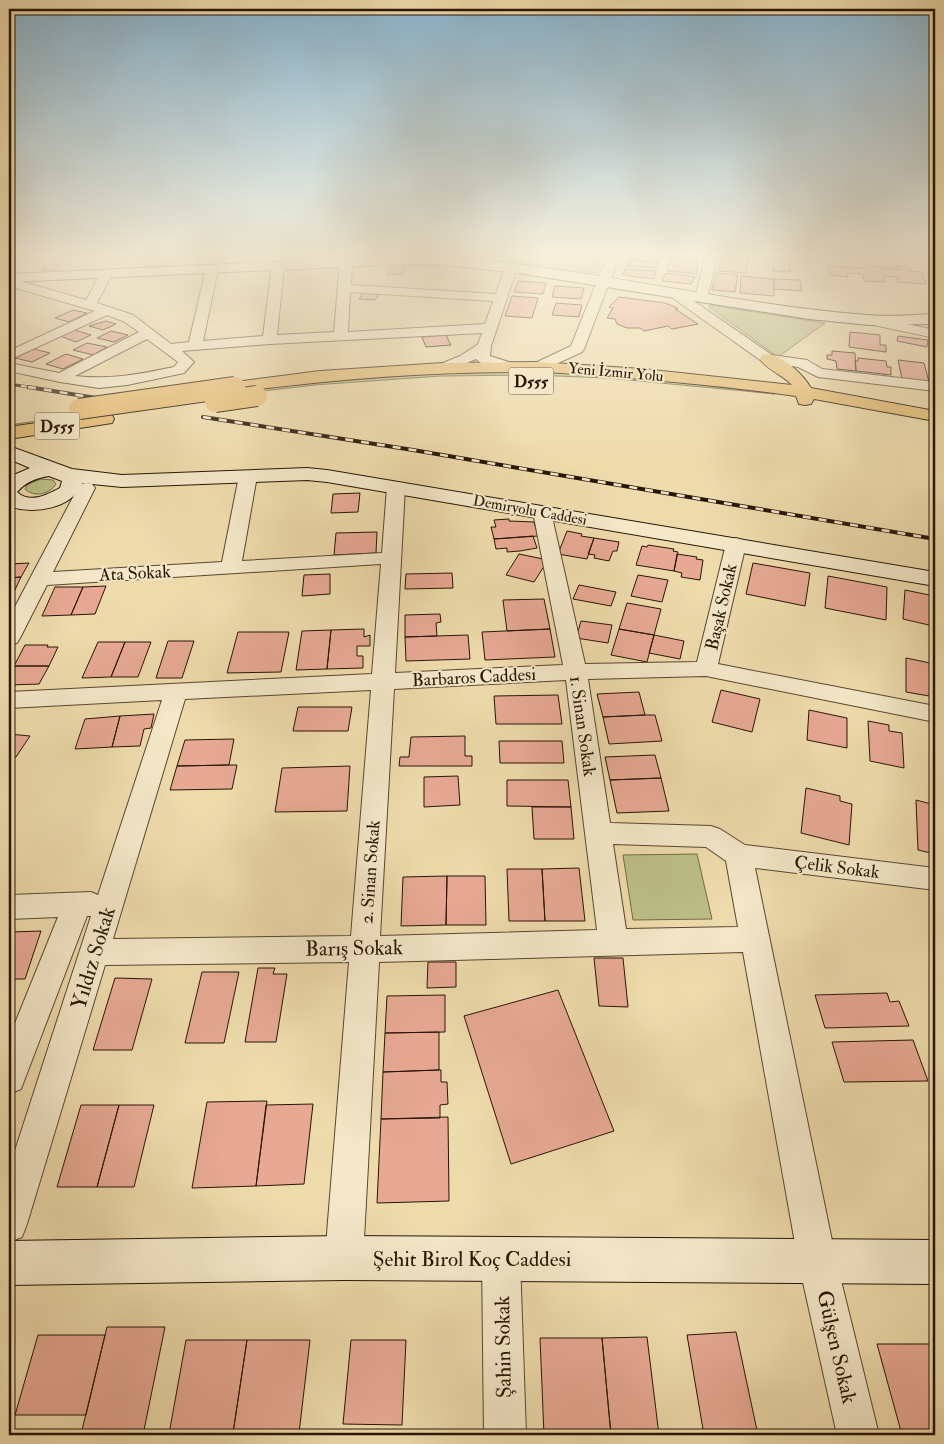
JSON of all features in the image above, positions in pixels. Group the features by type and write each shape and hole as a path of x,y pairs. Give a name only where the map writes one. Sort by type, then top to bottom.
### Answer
{"highway":[{"path":"768,359 785,386 805,398"},
{"name":"Yeni İzmir Yolu","path":"9,420 320,376 442,368 510,367 594,370 935,416"},
{"name":"Yeni İzmir Yolu","path":"9,433 257,396 334,388 412,383 561,380 805,398 935,427"}],"main road":[{"path":"9,452 63,489"},
{"path":"122,481 63,489 34,504 11,491 26,475 63,489 86,488 122,481"},
{"name":"Demiryolu Caddesi","path":"122,481 248,476 327,476 396,486 935,579"},
{"name":"Şehit Birol Koç Caddesi","path":"9,1263 344,1258 935,1262"}],"street":[{"path":"9,356 83,321"},
{"path":"9,367 60,378 99,383 128,381 179,370 187,362 133,321"},
{"path":"195,346 200,321"},
{"path":"270,340 272,321"},
{"path":"341,336 342,321"},
{"path":"492,321 484,346 483,358 490,362 510,367"},
{"path":"588,321 577,349 581,360 594,370"},
{"path":"714,321 768,359 802,363 818,373 935,387"},
{"path":"876,321 935,334"},
{"path":"169,348 270,340 490,328"},
{"path":"60,378 148,333"},
{"path":"9,339 36,343"},
{"path":"442,368 458,364 473,356 484,346"},
{"path":"538,367 577,349"},
{"path":"231,568 248,476"},
{"name":"2. Sinan Sokak","path":"344,1258 396,486"},
{"path":"9,638 40,579 63,489"},
{"name":"1. Sinan Sokak","path":"542,512 576,672 613,942"},
{"name":"Başak Sokak","path":"706,669 736,544"},
{"name":"Ata Sokak","path":"40,579 391,558"},
{"name":"Barbaros Caddesi","path":"9,700 576,672 706,669 935,714"},
{"name":"Yıldız Sokak","path":"9,1224 176,692"},
{"path":"597,833 711,837 739,855"},
{"name":"Çelik Sokak","path":"739,855 935,879"},
{"name":"Gülşen Sokak","path":"739,855 816,1260 858,1435"},
{"path":"9,907 110,903"},
{"name":"Yıldız Sokak","path":"9,1078 77,905"},
{"name":"Barış Sokak","path":"94,952 365,949 754,939"},
{"name":"Şahin Sokak","path":"501,1259 505,1435"}],"green space":[{"path":"729,321 825,323 778,357"},
{"path":"538,372 599,374 665,380 775,394 608,378 531,375 441,376 314,385 230,395 9,429 9,425 313,382 441,373"},
{"path":"41,479 53,480 56,484 42,494 29,492 25,489 28,484"},
{"path":"697,854 712,919 633,920 623,855"}],"building":[{"path":"105,321 116,324 103,330 89,326"},
{"path":"616,321 694,321 698,324 672,329 668,326 644,331 640,328 627,328 617,324"},
{"path":"74,330 91,335 76,342 60,336"},
{"path":"111,331 128,335 114,342 97,338"},
{"path":"850,332 880,335 880,345 886,345 886,352 849,347"},
{"path":"446,335 451,345 426,347 422,337"},
{"path":"898,336 928,340 927,347 897,341"},
{"path":"87,343 107,347 93,355 73,350"},
{"path":"34,349 50,353 32,362 15,358"},
{"path":"832,351 855,353 856,371 837,369 836,361 827,359 827,355 832,355"},
{"path":"66,354 83,359 63,369 46,364"},
{"path":"858,358 886,361 887,367 891,367 891,375 856,371 855,361 858,361"},
{"path":"898,360 924,363 929,382 902,379"},
{"path":"360,493 358,512 331,513 333,494"},
{"path":"509,519 509,521 534,522 538,536 494,539 491,527 496,527 494,520"},
{"path":"567,531 594,538 587,559 558,554"},
{"path":"377,532 376,553 334,555 336,533"},
{"path":"533,536 537,548 507,552 507,548 496,549 494,539"},
{"path":"594,538 619,542 617,551 613,551 609,561 594,558 595,555 588,554"},
{"path":"648,545 674,549 673,551 678,552 674,571 636,565 642,546 647,547"},
{"path":"519,554 548,560 534,582 506,575"},
{"path":"677,554 697,557 696,559 703,560 700,580 681,577 682,573 674,571"},
{"path":"29,563 21,577 9,578 9,564"},
{"path":"753,563 810,573 805,606 746,594"},
{"path":"452,573 453,588 405,589 406,574"},
{"path":"330,574 330,594 302,596 304,575"},
{"path":"638,575 668,580 662,602 631,596"},
{"path":"828,576 887,587 886,620 825,608"},
{"path":"21,577 13,594 9,594 9,578"},
{"path":"579,585 616,592 611,606 573,599"},
{"path":"106,586 95,614 71,615 83,587"},
{"path":"55,587 83,587 71,615 42,616"},
{"path":"905,590 934,596 933,626 903,619"},
{"path":"935,596 935,640 933,639"},
{"path":"544,599 550,629 507,631 503,600"},
{"path":"627,603 661,609 654,635 619,629"},
{"path":"440,614 441,622 436,623 437,636 405,637 405,615"},
{"path":"581,621 612,625 608,643 576,638"},
{"path":"364,629 364,637 370,635 370,646 357,646 357,656 363,656 363,668 327,669 331,630"},
{"path":"550,629 555,657 485,660 482,632"},
{"path":"619,629 654,635 647,662 611,655"},
{"path":"331,630 327,669 296,670 302,631"},
{"path":"238,632 289,632 281,672 227,673"},
{"path":"468,635 470,659 406,661 405,637"},
{"path":"654,635 684,641 680,659 649,653"},
{"path":"168,641 194,641 182,678 156,678"},
{"path":"98,642 125,642 111,677 82,678"},
{"path":"125,642 151,642 138,677 111,677"},
{"path":"25,645 58,647 49,666 14,666"},
{"path":"906,658 935,664 935,697 906,692"},
{"path":"14,666 49,666 39,684 9,685 9,676"},
{"path":"721,690 760,699 752,732 712,722"},
{"path":"639,692 645,715 603,717 597,694"},
{"path":"558,695 562,724 496,724 494,696"},
{"path":"298,707 352,707 348,731 293,731"},
{"path":"809,710 847,718 847,748 807,740"},
{"path":"154,714 151,728 144,729 140,746 112,747 120,716"},
{"path":"655,715 662,741 609,744 603,717"},
{"path":"120,716 112,747 75,749 85,719"},
{"path":"868,721 889,725 889,731 902,733 904,768 870,761"},
{"path":"9,734 30,736 16,757 9,757"},
{"path":"465,736 465,756 472,756 472,766 399,766 400,757 409,757 411,737"},
{"path":"234,739 229,765 177,766 185,740"},
{"path":"499,741 562,741 564,763 500,763"},
{"path":"655,755 661,778 610,780 605,757"},
{"path":"237,765 232,789 170,790 177,766"},
{"path":"350,766 347,811 275,812 282,768"},
{"path":"458,776 460,805 424,807 424,777"},
{"path":"661,778 669,811 617,813 610,780"},
{"path":"507,780 568,780 571,807 507,806"},
{"path":"806,788 840,796 840,801 852,804 849,845 801,833"},
{"path":"916,800 935,805 935,854 918,850"},
{"path":"532,807 571,807 574,839 534,839"},
{"path":"579,868 585,921 545,921 542,869"},
{"path":"507,869 542,869 545,921 509,921"},
{"path":"447,876 485,876 486,925 446,925"},
{"path":"447,876 446,925 401,926 403,877"},
{"path":"41,931 25,979 9,979 9,932"},
{"path":"594,958 623,958 628,1007 599,1006"},
{"path":"428,962 456,962 456,987 427,988"},
{"path":"258,968 275,968 273,974 287,974 276,1042 245,1042"},
{"path":"202,972 239,972 224,1043 185,1043"},
{"path":"115,978 152,979 132,1050 93,1050"},
{"path":"558,990 614,1131 511,1164 464,1016"},
{"path":"887,993 890,1002 899,1001 909,1026 825,1028 815,995"},
{"path":"445,995 445,1032 385,1033 387,996"},
{"path":"439,1032 439,1070 383,1072 385,1033"},
{"path":"913,1040 928,1081 844,1082 832,1042"},
{"path":"441,1070 441,1082 447,1082 448,1104 440,1105 440,1118 381,1119 383,1072"},
{"path":"267,1101 256,1186 192,1188 207,1102"},
{"path":"313,1104 304,1184 256,1186 266,1105"},
{"path":"81,1105 119,1105 97,1187 57,1187"},
{"path":"119,1105 154,1105 134,1187 97,1187"},
{"path":"448,1117 449,1201 377,1203 381,1119"},
{"path":"107,1327 165,1327 144,1430 82,1430"},
{"path":"736,1332 758,1435 704,1435 687,1335"},
{"path":"38,1335 105,1335 86,1415 15,1415"},
{"path":"647,1337 659,1435 611,1435 602,1338"},
{"path":"540,1338 602,1338 611,1435 544,1435"},
{"path":"186,1340 247,1340 233,1433 169,1434"},
{"path":"247,1340 310,1340 299,1433 233,1433"},
{"path":"351,1340 406,1340 402,1425 343,1424"},
{"path":"877,1344 933,1344 935,1351 935,1435 902,1435"}],"railway":[{"path":"9,384 35,388"},
{"path":"28,387 96,398"},
{"path":"203,417 413,450 935,539"}]}
